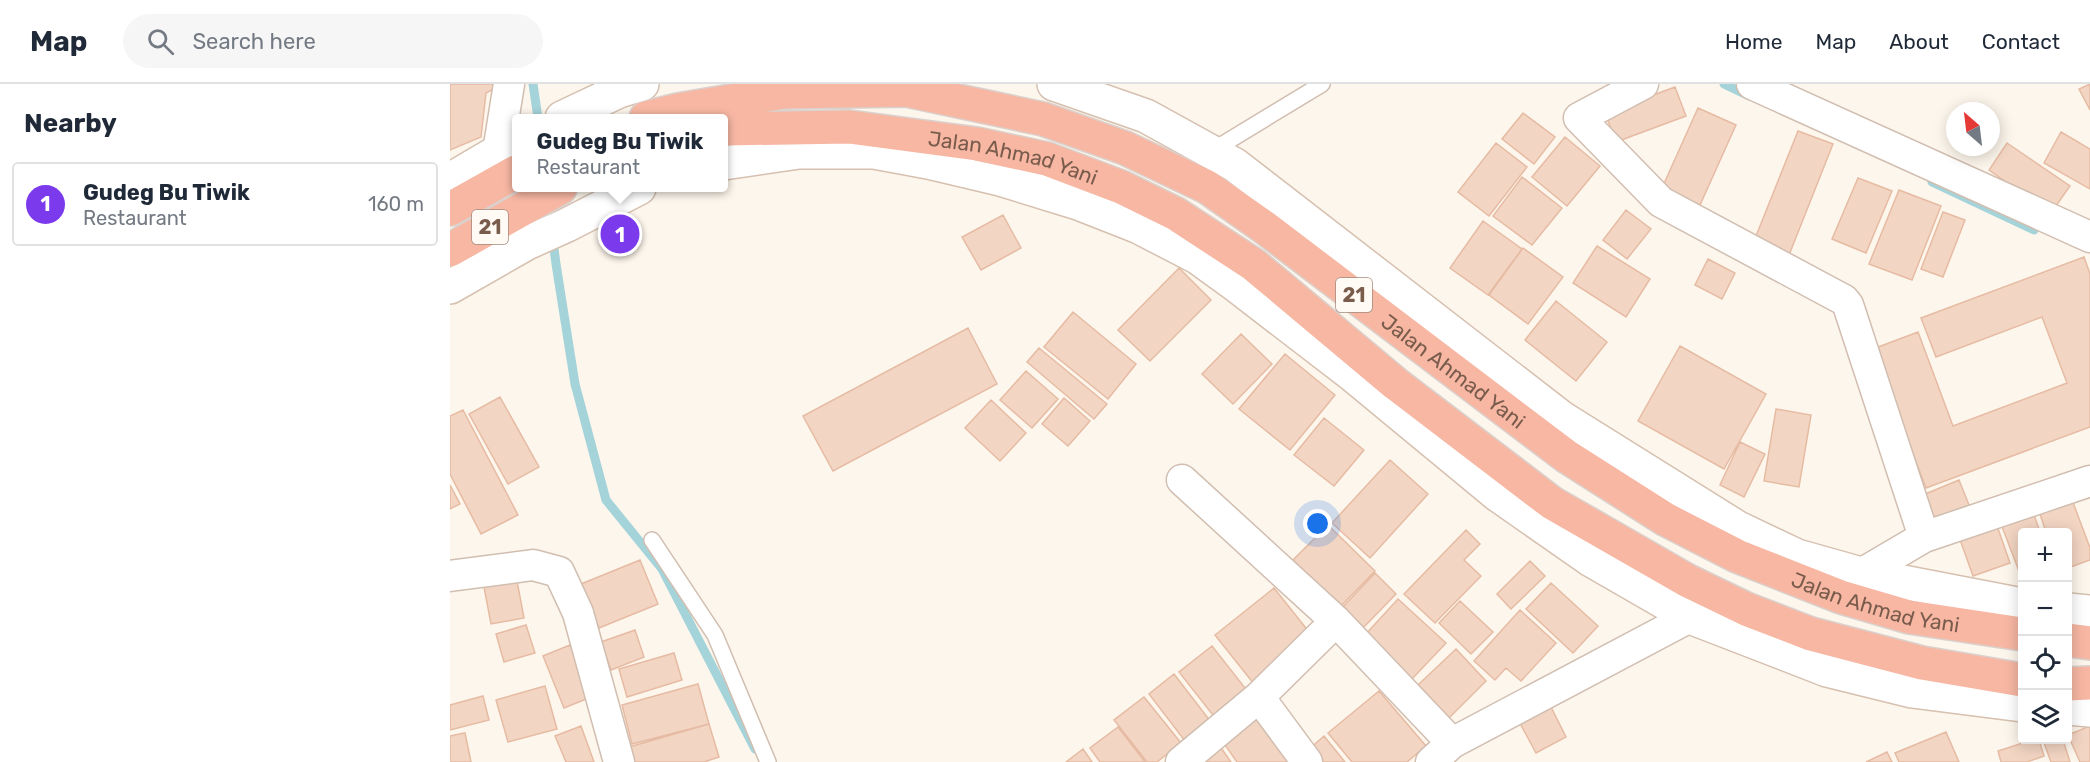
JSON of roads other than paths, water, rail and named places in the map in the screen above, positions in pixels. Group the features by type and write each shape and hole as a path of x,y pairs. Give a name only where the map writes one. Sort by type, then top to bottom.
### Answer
{"highway":[{"name":"Jalan Ahmad Yani","path":"662,114 784,92 906,90 1043,119 1125,148 1207,187 1264,227 1566,456 1665,519 1737,556 1841,597 1909,617 2018,633"},
{"name":"Jalan Ahmad Yani","path":"728,129 849,127 977,144 1047,159 1121,187 1176,213 1254,265 1396,384 1552,503 1688,582 1746,609 1811,634 1922,663 2018,679"},
{"name":"21","path":"451,200 510,155"},
{"name":"21","path":"450,250 552,192"},
{"path":"2072,641 2090,643"},
{"path":"2072,684 2090,683"}],"street":[{"path":"509,84 510,155"},
{"path":"570,114 619,91 642,84"},
{"path":"1054,84 1146,116 1234,165 1562,418 1738,528 1797,556 1861,574 2018,604"},
{"path":"1643,84 1579,118 1661,202 1844,300 1848,305 1924,537"},
{"path":"1752,84 2090,237"},
{"path":"728,162 799,152 874,152 1000,179 1078,203 1139,227 1197,257 1237,286 1354,376 1498,495 1591,560 1690,617 1827,670 1912,691 2018,704"},
{"path":"450,287 527,243 631,192"},
{"path":"1182,480 1336,621 1441,752 1690,617"},
{"path":"1861,574 1924,537 2090,481"},
{"path":"450,576 533,565 559,572 578,613 619,762"},
{"path":"2072,610 2090,612"},
{"path":"1181,762 1259,697 1336,621"},
{"path":"1259,697 1307,762"},
{"path":"2072,708 2090,710"}],"lane":[{"path":"1210,152 1322,84"},
{"path":"652,540 715,635 768,762"}],"waterway":[{"path":"533,84 537,114"},
{"path":"1724,84 1749,96"},
{"path":"1932,182 2034,230"},
{"path":"548,202 575,384 606,500 662,569 755,749"}],"place":[{"name":"Gudeg Bu Tiwik","path":"620,234"}]}
